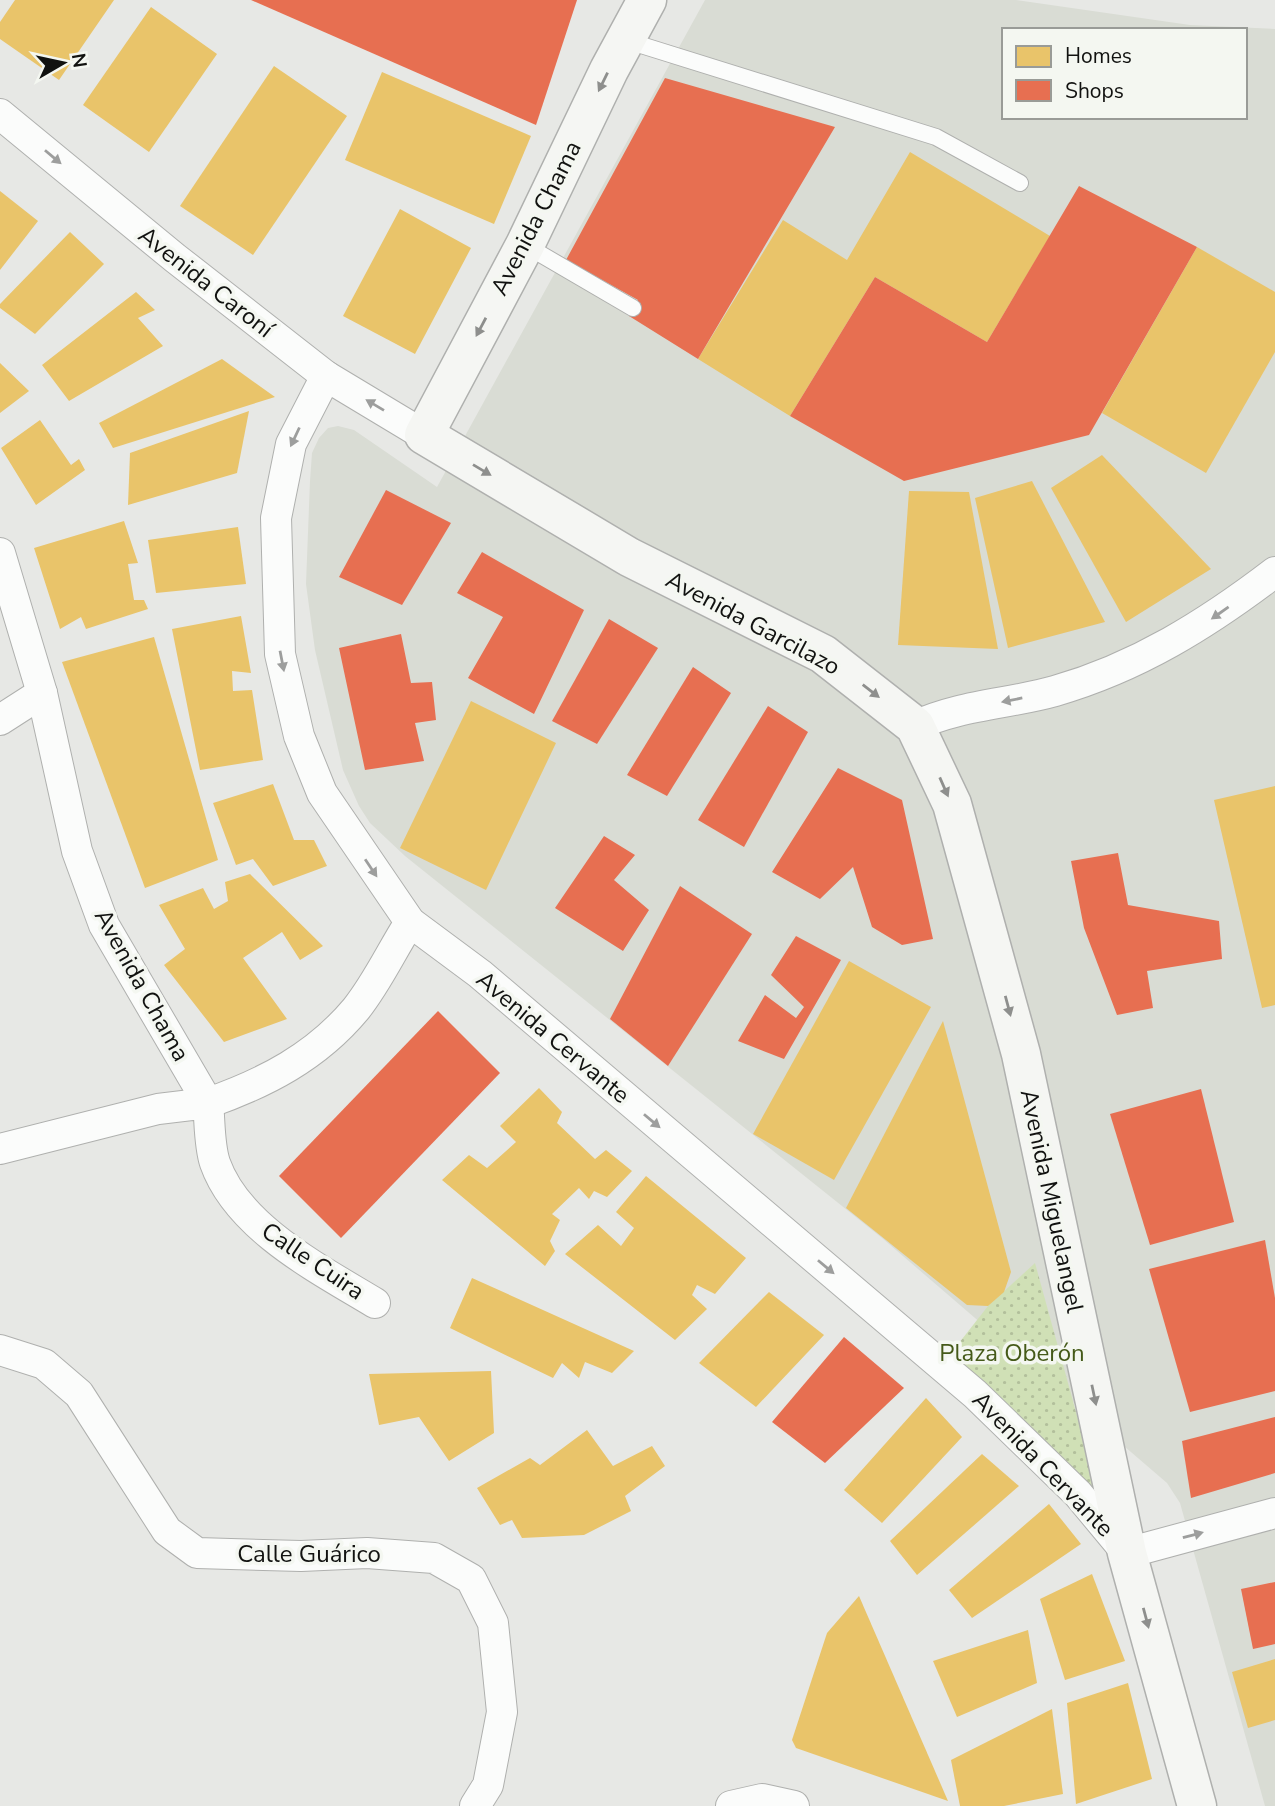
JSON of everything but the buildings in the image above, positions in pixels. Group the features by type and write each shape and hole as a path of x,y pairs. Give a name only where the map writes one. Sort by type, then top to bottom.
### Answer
{"street":[{"name":"Avenida Chama","path":"424,435 525,245 647,0"},
{"name":"Avenida Caroní","path":"0,114 175,258 326,376 424,435"},
{"name":"Avenida Cervante","path":"326,376 291,444 276,518 280,653 299,736 322,793 410,922 480,974 954,1376 1079,1494 1128,1553"},
{"name":"Avenida Garcilazo","path":"424,435 629,557 823,654 915,726"},
{"name":"Avenida Chama","path":"0,553 42,693 77,851 104,925 208,1103"},
{"path":"915,726 961,710 1055,691 1153,654 1218,616 1275,572"},
{"path":"0,720 42,693"},
{"name":"Avenida Miguelangel","path":"915,726 952,804 1021,1054 1128,1553 1197,1806"},
{"path":"0,1149 158,1110 208,1103 285,1070 323,1044 357,1007 410,922"},
{"name":"Calle Cuira","path":"208,1103 215,1162 245,1213 310,1264 375,1303"},
{"name":"Calle Guárico","path":"0,1350 44,1364 79,1394 167,1531 197,1553 301,1556 367,1553 434,1558 471,1579 493,1623 502,1712 488,1785 475,1806"},
{"path":"1128,1553 1275,1513"},
{"path":"731,1806 762,1799 794,1806"}],"lane":[{"path":"625,40 936,136 1020,183"},
{"path":"525,245 633,309"}],"shaded area":[{"path":"705,0 1016,0 1190,25 1275,29 1275,1806 1265,1806 1180,1503 1167,1483 882,1238 405,856 370,823 343,770 315,650 306,584 312,453 319,438 328,428 338,426 354,430 437,487"}],"green space":[{"name":"Plaza Oberón","path":"1035,1263 1098,1492 1081,1480 948,1357 988,1306"}]}
